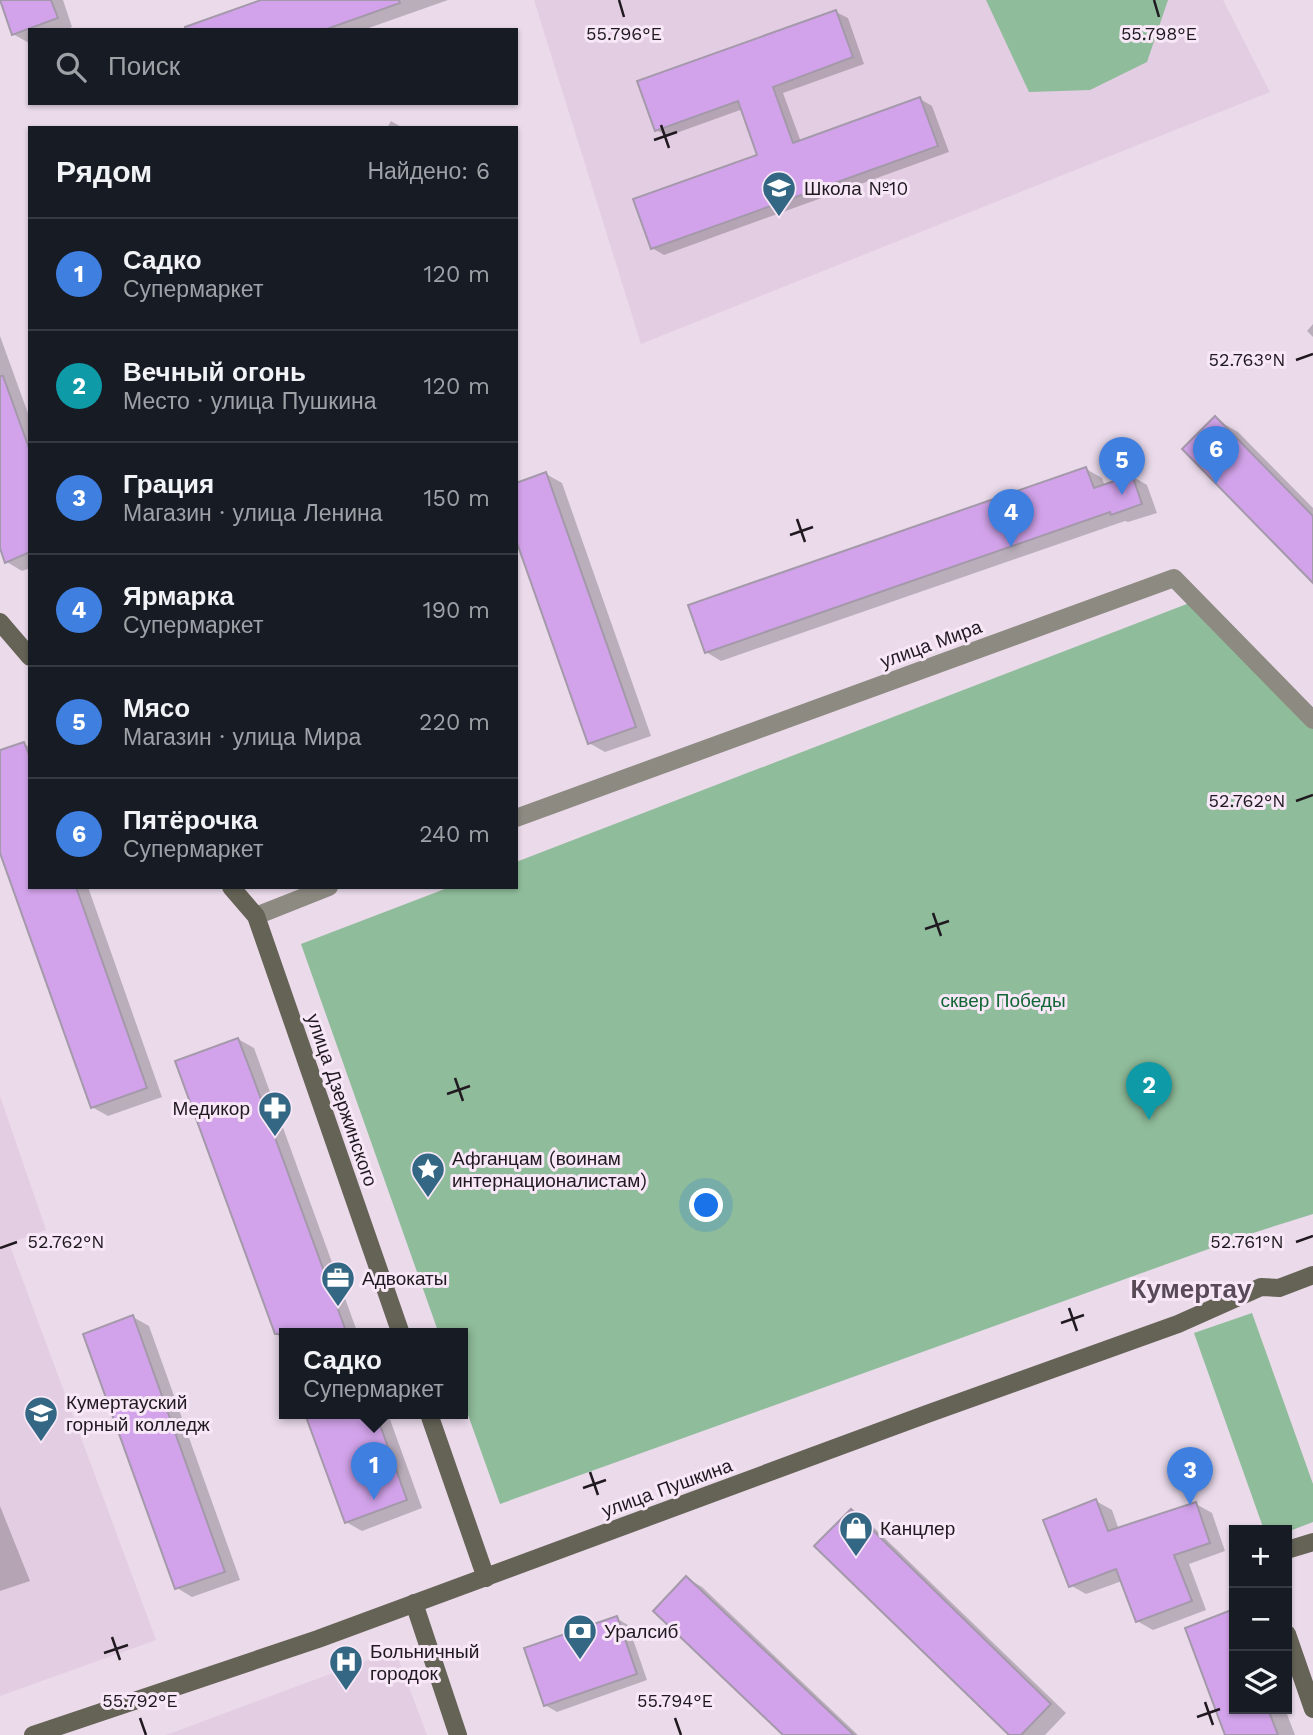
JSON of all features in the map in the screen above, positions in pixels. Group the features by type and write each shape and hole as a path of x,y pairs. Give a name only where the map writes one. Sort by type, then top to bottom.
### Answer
{"main road":[{"path":"0,622 28,655"},
{"name":"улица Дзержинского","path":"233,889 256,916 399,1328"},
{"name":"улица Пушкина","path":"33,1735 318,1639 486,1578 1178,1324 1261,1287 1279,1288 1313,1275"},
{"path":"431,1419 486,1578"},
{"path":"1292,1548 1313,1542"},
{"path":"414,1603 458,1735"},
{"path":"1292,1648 1313,1709"}],"street":[{"name":"улица Мира","path":"518,817 1174,578 1313,720"},
{"path":"256,916 324,889"}],"shaded area":[{"name":"Школа №10","path":"534,0 1223,0 1270,92 641,344"},
{"name":"Кумертауский горный колледж","path":"0,1096 46,1230 9,1243 156,1640 0,1696"},
{"name":"Больничный городок","path":"395,1650 427,1735 166,1735"}],"green space":[{"path":"986,0 1168,0 1147,62 1090,90 1029,92"},
{"name":"сквер Победы","path":"1192,602 1313,725 1313,1214 1253,1233 500,1504 468,1415 468,1328 437,1328 301,944 445,889 518,889 518,861"},
{"path":"1252,1313 1313,1484 1313,1522 1292,1530 1292,1525 1262,1525 1194,1333"}],"building":[{"path":"0,0 51,0 58,18 12,35"},
{"path":"261,0 399,0 400,3 330,28 185,27"},
{"path":"836,10 853,57 773,87 793,143 920,97 938,146 651,249 633,199 757,155 738,101 655,131 637,81"},
{"path":"0,376 3,376 28,445 28,553 5,563 0,548"},
{"path":"1215,416 1313,516 1313,583 1182,449"},
{"path":"1086,467 1094,488 1132,475 1142,504 1111,515 1110,512 705,653 688,605"},
{"path":"546,472 636,727 588,744 518,546 518,482"},
{"path":"24,742 28,752 28,889 77,889 147,1088 91,1108 0,853 0,750"},
{"path":"238,1038 345,1328 279,1328 279,1334 275,1334 175,1061"},
{"path":"133,1315 225,1572 175,1589 83,1334"},
{"path":"307,1419 378,1419 407,1500 345,1523"},
{"path":"1096,1499 1108,1531 1196,1502 1210,1543 1174,1555 1192,1601 1136,1622 1116,1569 1069,1587 1043,1520"},
{"path":"851,1509 1051,1704 1021,1735 1009,1735 814,1546"},
{"path":"686,1576 854,1735 783,1735 653,1611"},
{"path":"1229,1611 1229,1714 1270,1714 1278,1735 1225,1735 1185,1628"},
{"name":"Уралсиб","path":"617,1616 637,1674 544,1706 524,1648"}],"place":[{"name":"Школа №10","path":"779,218"},
{"name":"Пятёрочка","path":"1216,484"},
{"name":"Мясо","path":"1122,495"},
{"name":"Ярмарка","path":"1011,547"},
{"name":"Вечный огонь","path":"1149,1120"},
{"name":"Медикор","path":"275,1138"},
{"name":"Афганцам (воинам интернационалистам)","path":"428,1199"},
{"name":"Адвокаты","path":"338,1308"},
{"name":"Кумертауский горный колледж","path":"41,1443"},
{"name":"Садко","path":"374,1500"},
{"name":"Грация","path":"1190,1505"},
{"name":"Канцлер","path":"856,1558"},
{"name":"Уралсиб","path":"580,1661"},
{"name":"Больничный городок","path":"346,1692"}],"district":[{"name":"Кумертау","path":"1191,1289"}]}
